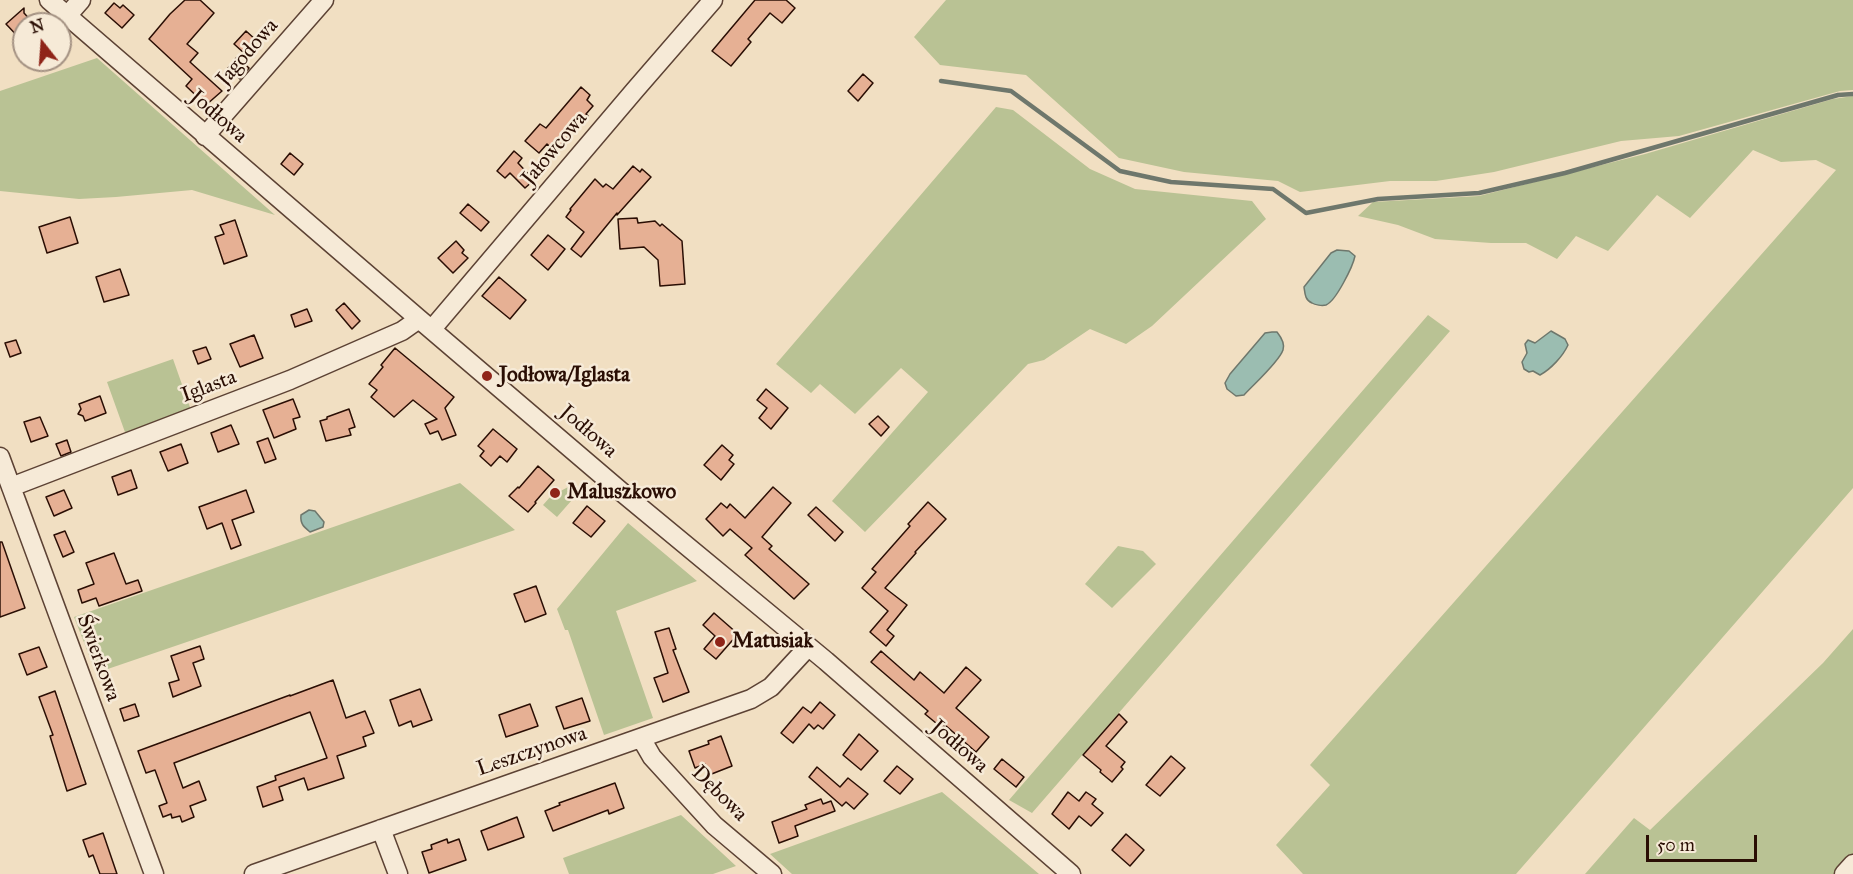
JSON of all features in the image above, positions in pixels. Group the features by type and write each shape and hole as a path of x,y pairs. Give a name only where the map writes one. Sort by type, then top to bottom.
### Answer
{"street":[{"name":"Jodłowa","path":"49,0 62,12"},
{"path":"70,12 81,0"},
{"name":"Jagodowa","path":"206,136 324,0"},
{"name":"Jałowcowa","path":"425,324 714,0"},
{"name":"Jodłowa","path":"72,20 1071,874"},
{"name":"Iglasta","path":"11,487 290,380 402,331 425,324"},
{"name":"Świerkowa","path":"0,457 154,874"},
{"name":"Leszczynowa","path":"254,874 751,699 771,687 808,647"},
{"name":"Dębowa","path":"641,738 652,757 714,825 772,874"},
{"path":"381,828 398,874"},
{"path":"1844,874 1853,864"}],"green space":[{"path":"946,0 1853,0 1853,90 1840,91 1679,136 1621,141 1494,172 1436,181 1390,181 1300,192 1278,181 1184,172 1119,158 1026,75 940,65 914,37"},
{"path":"97,58 275,215 192,190 79,199 0,191 0,91 56,72 72,72 72,67"},
{"path":"1853,96 1853,488 1516,874 1303,874 1276,845 1330,785 1310,765 1836,170 1816,160 1781,162 1753,150 1690,218 1657,195 1608,251 1576,236 1557,259 1526,243 1435,239 1398,225 1358,216 1373,202 1479,196 1645,154 1833,99"},
{"path":"996,107 1013,110 1090,169 1135,189 1252,201 1266,219 1152,326 1126,344 1090,329 1044,360 1028,364 865,532 832,501 928,392 901,368 855,414 820,384 811,393 776,364"},
{"path":"1428,315 1450,331 1032,813 1009,800"},
{"path":"173,359 191,410 126,435 107,382"},
{"path":"460,483 515,530 96,673 74,617"},
{"path":"572,485 579,492 557,517 543,505 551,496"},
{"path":"628,523 697,581 616,611 653,718 604,735 568,630 565,630 557,609"},
{"path":"1118,546 1143,551 1156,564 1112,608 1085,584"},
{"path":"1853,629 1853,859 1840,874 1585,874 1634,818 1650,830 1823,663"},
{"path":"942,792 1039,874 792,874 770,854"},
{"path":"681,815 736,866 713,874 569,874 563,858"}],"water":[{"path":"1337,250 1349,251 1355,256 1351,267 1330,302 1326,305 1313,304 1307,298 1304,287 1331,253"},
{"path":"1551,331 1565,339 1568,345 1563,353 1540,375 1524,369 1522,362 1527,353 1525,344 1528,340 1535,343"},
{"path":"1277,332 1282,341 1281,355 1244,395 1236,396 1227,389 1225,383 1230,374 1265,333"},
{"path":"309,510 315,511 324,522 323,527 310,532 301,521 301,515"}],"building":[{"path":"185,0 200,0 214,13 187,44 198,53 190,62 222,91 206,105 186,86 192,79 149,39"},
{"path":"755,0 786,0 795,8 782,23 770,13 748,39 751,42 731,66 712,51"},
{"path":"114,3 120,8 123,5 134,15 122,28 105,13"},
{"path":"12,19 12,30 6,24"},
{"path":"246,31 256,40 244,53 234,44"},
{"path":"237,57 249,68 240,79 228,68"},
{"path":"863,74 873,83 858,101 848,91"},
{"path":"581,87 590,95 587,100 593,106 586,114 588,116 555,151 547,144 539,153 525,141 540,124 546,128"},
{"path":"514,151 522,158 518,163 534,180 525,188 510,173 505,178 497,171"},
{"path":"290,153 303,164 294,175 281,164"},
{"path":"633,166 640,172 642,169 651,177 617,215 617,213 581,257 571,249 584,232 566,217 570,209 595,179 603,187 606,184 613,189"},
{"path":"468,204 489,222 481,231 460,213"},
{"path":"70,217 78,243 47,253 39,227"},
{"path":"637,218 638,223 655,221 660,226 662,224 682,241 685,284 660,286 658,260 644,247 620,249 618,219"},
{"path":"235,220 247,256 224,264 215,237 224,234 220,225"},
{"path":"548,235 565,249 548,270 531,255"},
{"path":"456,241 464,250 462,253 468,258 453,273 438,258"},
{"path":"120,269 129,295 104,302 96,277"},
{"path":"499,277 526,300 510,319 482,296"},
{"path":"344,303 360,321 352,329 336,310"},
{"path":"307,309 312,321 295,327 291,315"},
{"path":"254,335 263,358 240,367 230,344"},
{"path":"16,340 21,353 10,357 5,343"},
{"path":"206,347 211,359 198,364 193,351"},
{"path":"395,348 454,397 445,408 456,435 442,440 438,431 430,434 425,424 437,419 413,400 394,417 371,397 377,390 369,384"},
{"path":"766,389 788,408 771,429 759,418 767,408 757,400"},
{"path":"100,396 106,413 85,421 83,416 78,414 81,409 79,404"},
{"path":"293,399 300,417 293,419 296,429 274,438 263,410"},
{"path":"349,409 355,427 349,429 351,435 326,441 320,421"},
{"path":"878,416 889,427 881,436 869,424"},
{"path":"40,417 48,436 31,442 24,422"},
{"path":"231,425 239,444 218,452 211,433"},
{"path":"493,429 517,449 507,462 500,456 491,466 480,456 484,451 478,446"},
{"path":"268,438 276,459 265,463 257,442"},
{"path":"67,440 71,452 61,456 56,444"},
{"path":"181,444 188,463 168,471 160,452"},
{"path":"722,445 733,455 729,460 734,464 721,480 704,465"},
{"path":"538,466 554,480 528,512 509,496"},
{"path":"131,470 137,488 118,495 112,477"},
{"path":"773,487 791,503 762,537 772,546 769,549 809,584 794,599 745,555 752,548 730,529 723,536 706,519 721,503 727,508 730,504 745,518"},
{"path":"64,490 72,508 54,516 46,497"},
{"path":"246,490 254,512 232,520 241,545 231,549 222,523 207,529 199,507"},
{"path":"928,502 946,519 885,588 907,605 887,630 894,636 886,646 870,632 888,611 862,588 876,572 872,569"},
{"path":"587,506 605,521 591,537 573,523"},
{"path":"816,507 843,532 835,541 808,515"},
{"path":"65,531 74,552 63,557 54,535"},
{"path":"0,542 2,542 25,608 0,617"},
{"path":"114,553 126,584 138,580 142,591 99,606 96,598 82,603 78,590 94,584 86,563"},
{"path":"536,586 546,614 525,622 514,594"},
{"name":"Matusiak","path":"714,613 738,634 716,659 704,649 715,636 703,625"},
{"path":"669,628 676,649 673,650 689,692 663,702 654,678 668,673 655,632"},
{"path":"200,646 204,659 193,663 201,686 173,697 169,683 179,680 171,656"},
{"path":"39,647 47,667 27,675 19,654"},
{"path":"881,651 914,680 920,672 944,693 966,667 981,680 956,708 989,737 976,752 945,725 942,728 925,714 928,711 871,662"},
{"path":"333,680 346,718 365,711 374,733 363,737 366,746 337,756 344,778 308,790 304,778 279,787 283,800 263,807 257,787 276,780 275,776 327,758 310,712 174,763 183,788 199,781 206,800 190,806 194,817 182,822 180,816 172,818 171,814 163,817 159,806 167,803 155,770 146,773 138,751"},
{"path":"420,689 432,720 413,727 411,721 399,726 390,700"},
{"path":"55,691 86,784 67,791 50,736 53,735 39,697"},
{"path":"582,698 590,721 564,729 556,707"},
{"path":"820,702 835,715 823,729 818,725 814,729 809,724 793,743 781,733 803,707 811,713"},
{"path":"135,704 139,716 124,721 120,709"},
{"path":"530,704 538,726 506,737 499,715"},
{"path":"1119,714 1127,722 1106,746 1125,762 1121,767 1123,769 1112,782 1083,755"},
{"path":"859,734 878,751 861,770 843,755"},
{"path":"721,736 732,766 709,775 705,764 695,768 689,751 709,744 708,741"},
{"path":"1171,756 1185,768 1160,796 1146,785"},
{"path":"1002,759 1024,777 1016,787 994,769"},
{"path":"897,766 913,779 900,794 884,781"},
{"path":"817,767 840,787 848,778 868,794 854,809 846,802 842,806 809,777"},
{"path":"615,783 624,808 609,814 608,810 553,831 545,811 560,805 559,803"},
{"path":"1068,792 1079,801 1086,792 1096,799 1092,804 1103,813 1091,826 1079,816 1069,829 1052,814"},
{"path":"821,799 823,804 831,801 835,811 795,826 798,836 779,843 772,822 807,809 805,805"},
{"path":"517,817 524,837 488,850 481,831"},
{"path":"103,833 117,874 100,874 93,855 89,857 83,840"},
{"path":"1126,834 1144,850 1130,866 1112,850"},
{"path":"447,839 448,843 459,839 466,860 429,873 422,852 432,849 431,845"}],"waterway":[{"path":"941,81 1011,91 1120,171 1171,182 1273,189 1306,213 1378,199 1479,193 1565,173 1838,95 1853,94"}],"place":[{"name":"Jodłowa/Iglasta","path":"487,376"},
{"name":"Maluszkowo","path":"555,493"},
{"name":"Matusiak","path":"720,642"}]}
